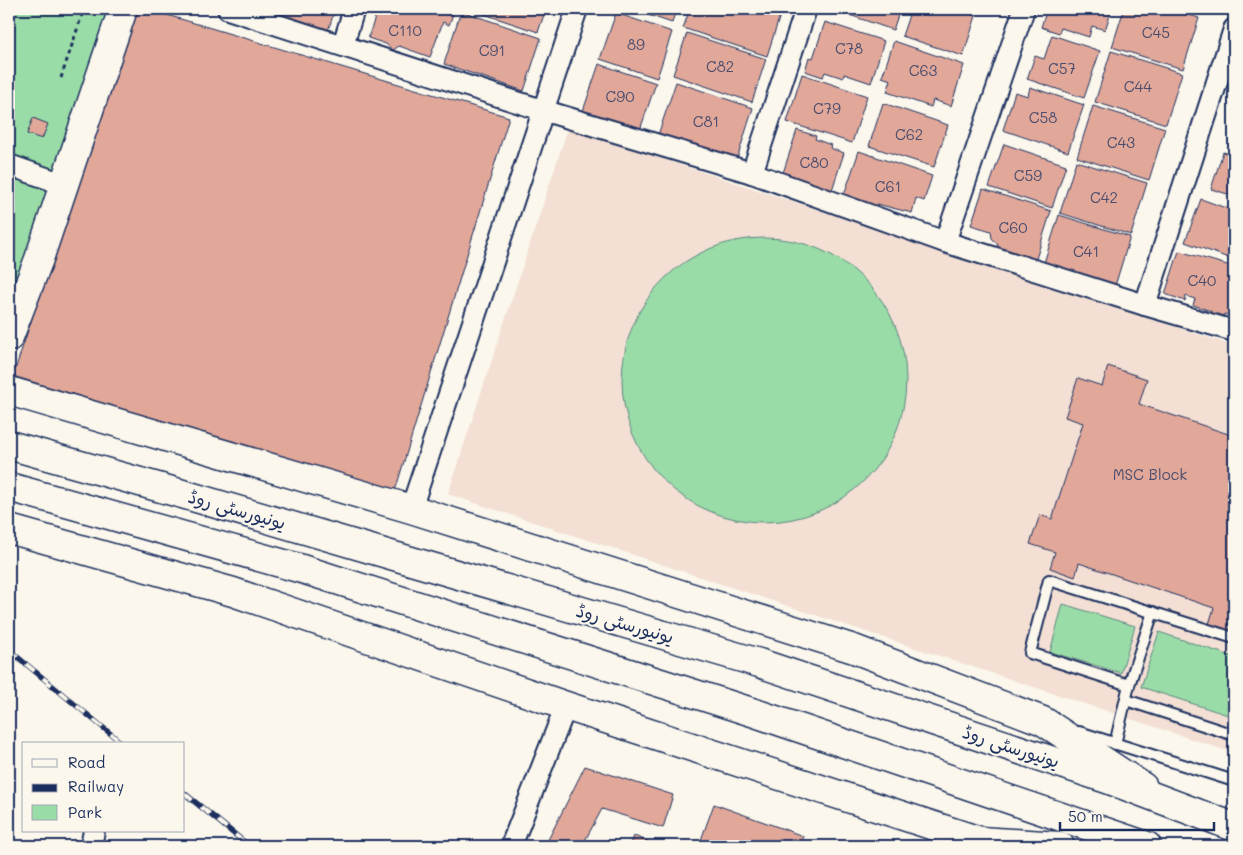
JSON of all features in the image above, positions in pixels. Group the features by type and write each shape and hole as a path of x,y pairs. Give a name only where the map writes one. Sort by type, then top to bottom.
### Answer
{"street":[{"path":"9,337 39,258 122,9"},
{"path":"228,9 542,110 752,173 945,242 1145,306 1234,331"},
{"path":"342,45 354,9"},
{"path":"411,509 577,9"},
{"path":"752,173 806,9"},
{"path":"945,242 1024,9"},
{"path":"1145,306 1234,30"},
{"path":"9,164 63,184"},
{"path":"9,391 411,509 854,649 1042,721 1168,803"},
{"name":"یونیورسٹی روڈ","path":"9,446 186,495 759,663 1107,779 1234,827"},
{"path":"9,487 302,570 754,713 1147,846"},
{"path":"9,529 233,592 566,706 987,844 1060,846"},
{"path":"511,846 566,706"},
{"path":"91,846 94,832"}],"lane":[{"path":"1129,685 1030,653 1049,580 1234,638"},
{"path":"1115,744 1129,685 1153,612"},
{"path":"1126,700 1234,735"},
{"path":"1042,721 1234,781"}],"path":[{"path":"60,78 83,11 70,9"}],"shaded area":[{"path":"568,128 1234,346 1234,753 448,494"}],"green space":[{"path":"9,9 119,9 9,339"},
{"path":"750,238 778,238 805,244 831,255 865,279 882,301 895,326 906,366 906,394 895,434 882,459 865,481 831,505 805,516 778,522 750,522 723,516 697,505 663,481 639,447 628,421 622,394 622,366 628,339 639,313 663,279 697,255 723,244"},
{"path":"1063,604 1135,626 1121,673 1050,652"},
{"path":"1159,632 1234,657 1234,717 1141,687"}],"building":[{"path":"134,9 147,9 509,117 395,491 13,376"},
{"path":"260,9 335,9 328,31"},
{"path":"378,9 437,9 453,14 449,25 443,22 430,57 399,46 393,50 386,44 368,38"},
{"path":"469,9 546,9 538,32"},
{"path":"630,9 676,9 672,23"},
{"path":"690,9 782,9 767,56 683,28"},
{"path":"839,9 900,9 893,30 838,11"},
{"path":"911,9 955,9 976,16 963,56 902,36"},
{"path":"1047,9 1112,9 1105,30 1092,26 1089,37 1061,28 1059,33 1041,27"},
{"path":"1124,9 1170,9 1199,18 1183,69 1112,47"},
{"path":"1183,9 1203,9 1201,14"},
{"path":"461,11 541,38 524,91 444,64"},
{"path":"616,13 672,32 657,78 600,59"},
{"path":"825,22 884,41 871,83 844,74 843,78 825,72 823,77 805,71 809,57 813,58"},
{"path":"687,33 766,59 752,102 673,75"},
{"path":"1052,35 1100,51 1084,98 1027,79 1035,56 1044,59"},
{"path":"894,41 964,65 951,106 933,100 931,107 887,92 891,80 882,77"},
{"path":"1111,51 1182,73 1166,124 1095,102"},
{"path":"599,64 656,83 640,130 583,111"},
{"path":"802,74 867,96 852,143 787,122"},
{"path":"676,82 753,108 736,162 658,135"},
{"path":"1030,87 1084,105 1068,152 1003,130 1015,92 1028,96"},
{"path":"1234,94 1234,108 1231,107"},
{"path":"883,103 948,125 934,167 869,146"},
{"path":"1093,106 1165,128 1149,180 1077,157"},
{"path":"33,118 48,124 42,139 27,134"},
{"path":"797,130 816,136 815,139 831,145 830,148 844,153 832,190 783,173"},
{"path":"1004,144 1066,165 1052,208 989,187"},
{"path":"859,151 932,176 924,201 916,198 912,213 877,204 875,209 843,198"},
{"path":"1223,152 1234,155 1234,196 1211,189"},
{"path":"1076,161 1147,183 1131,235 1060,213"},
{"path":"983,189 1051,211 1035,262 997,250 998,245 992,238 991,231 971,225"},
{"path":"1201,199 1234,211 1234,260 1185,242"},
{"path":"1059,215 1130,237 1114,289 1043,266"},
{"path":"1179,251 1234,267 1234,311 1232,316 1224,314 1222,320 1210,316 1211,311 1193,305 1195,299 1186,296 1185,301 1165,294"},
{"path":"1108,366 1147,379 1139,404 1234,436 1234,632 1209,624 1214,608 1079,563 1075,577 1050,568 1055,552 1030,544 1040,515 1052,519 1083,423 1065,417 1078,378 1102,386"},
{"path":"585,766 673,795 663,828 602,809 582,846 545,846"},
{"path":"714,804 803,836 800,846 720,846 701,840"},
{"path":"634,836 660,846 630,846"}],"railway":[{"path":"9,650 121,742"},
{"path":"185,794 249,846"}]}
